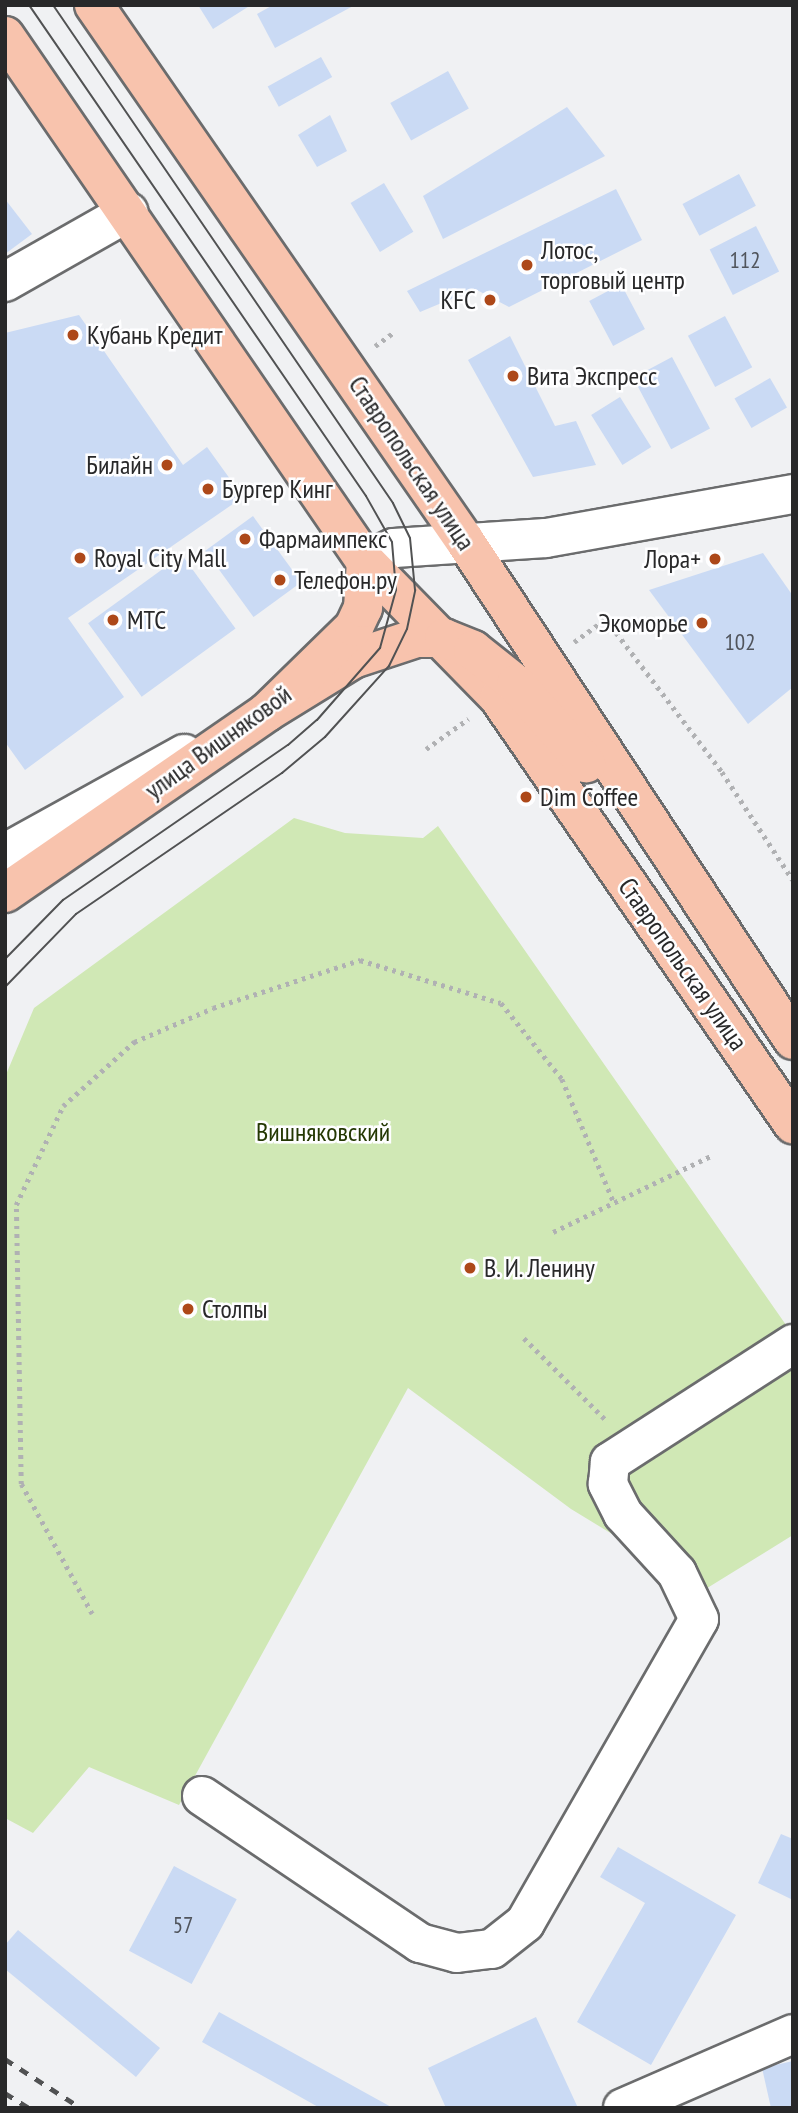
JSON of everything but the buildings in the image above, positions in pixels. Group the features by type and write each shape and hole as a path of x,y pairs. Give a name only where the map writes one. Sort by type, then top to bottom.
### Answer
{"main road":[{"name":"Ставропольская улица","path":"94,5 465,541 793,1040"},
{"name":"Ставропольская улица","path":"5,36 366,562 444,638 499,698 793,1124"},
{"name":"улица Вишняковой","path":"5,893 267,712 354,627 363,608 366,562"},
{"name":"Ставропольская улица","path":"267,712 353,659 417,638 444,638 473,650 530,699 718,929"}],"street":[{"path":"5,282 128,212"},
{"path":"366,562 394,548 465,541 546,538 793,494"},
{"path":"5,853 99,797 267,712"},
{"path":"202,1796 421,1943 457,1953 492,1949 525,1923 699,1619 677,1573 623,1514 608,1484 610,1462 631,1445 793,1344"},
{"path":"623,2108 793,2034"}],"path":[{"path":"606,619 722,772 793,880"},
{"path":"92,1614 21,1484 16,1205 63,1106 134,1042 213,1008 360,960 500,1003 562,1079 614,1203"},
{"path":"553,1232 710,1156"},
{"path":"524,1338 631,1445"}],"green space":[{"name":"Вишняковский","path":"294,818 345,833 423,838 438,826 793,1335 793,1535 704,1590 571,1509 408,1388 179,1805 89,1767 33,1833 5,1818 5,1077 34,1008"}],"tram line":[{"path":"5,959 63,900 288,745 317,720 380,648 396,590 392,542 366,496 29,5"},
{"path":"5,987 76,914 282,773 325,737 389,666 407,629 415,590 410,538 393,503 53,5"}],"railway":[{"path":"5,2059 81,2108"},
{"path":"5,2093 29,2108"}],"place":[{"name":"Лотос, торговый центр","path":"527,265"},
{"name":"KFC","path":"490,300"},
{"name":"Кубань Кредит","path":"73,335"},
{"name":"Вита Экспресс","path":"513,376"},
{"name":"Билайн","path":"167,465"},
{"name":"Бургер Кинг","path":"208,489"},
{"name":"Фармаимпекс","path":"245,539"},
{"name":"Royal City Mall","path":"80,558"},
{"name":"Лора+","path":"715,559"},
{"name":"Телефон.ру","path":"280,580"},
{"name":"МТС","path":"113,620"},
{"name":"Экоморье","path":"702,623"},
{"name":"Dim Coffee","path":"526,797"},
{"name":"В. И. Ленину","path":"470,1268"},
{"name":"Столпы","path":"188,1309"}]}
